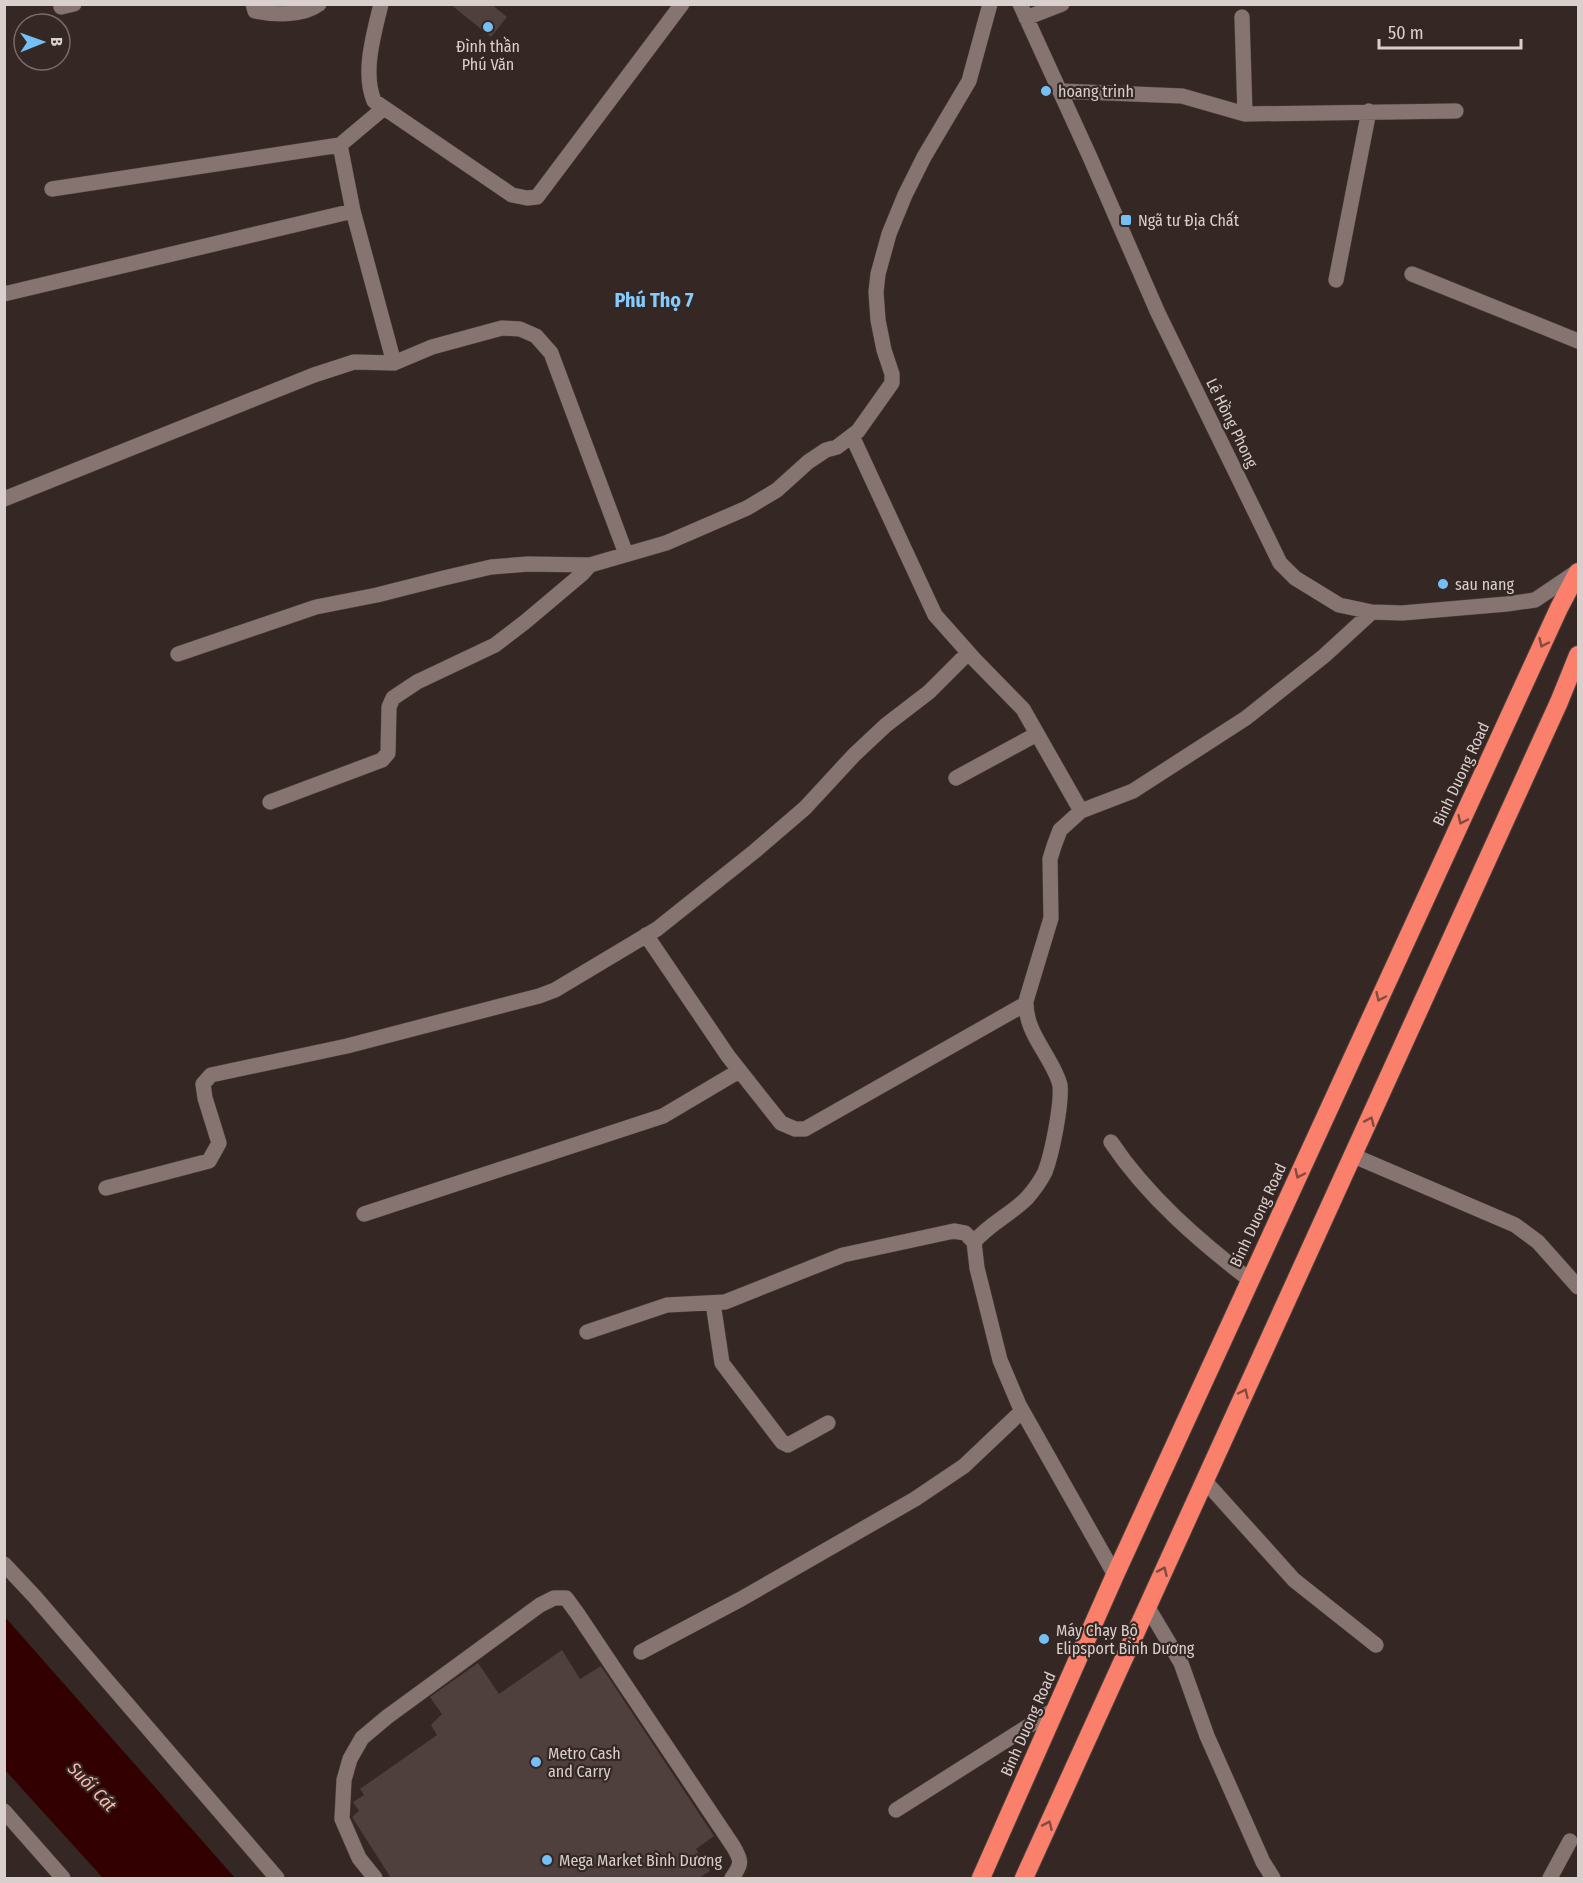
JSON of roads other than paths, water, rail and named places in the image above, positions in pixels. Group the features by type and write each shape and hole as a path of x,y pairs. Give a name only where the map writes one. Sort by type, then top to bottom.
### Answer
{"highway":[{"name":"Binh Duong Road","path":"981,1878 1115,1575 1578,571"},
{"path":"1559,608 1578,603"},
{"path":"1024,1878 1354,1156 1578,655"}],"street":[{"path":"253,4 255,11 291,13 314,8 319,4"},
{"path":"381,4 375,32 369,88 374,101 512,195 527,198 537,198 682,4"},
{"path":"178,654 316,607 482,569 528,564 590,565 666,543 747,508 777,490 817,455 837,447 852,436 892,383 892,374 884,350 876,292 878,274 889,234 924,157 969,81 990,4"},
{"path":"1023,11 1062,4"},
{"name":"Lê Hồng Phong","path":"1023,11 1158,313 1280,563 1295,578 1340,605 1372,612 1413,612 1535,600 1578,571"},
{"path":"1242,17 1245,114"},
{"path":"1060,91 1182,96 1245,114 1456,111"},
{"path":"52,189 340,145 384,108"},
{"path":"1336,280 1369,111"},
{"path":"340,145 353,211 394,363"},
{"path":"4,294 353,211"},
{"path":"1412,274 1578,341"},
{"path":"4,499 314,375 354,362 394,363 432,347 502,328 520,329 536,336 551,353 627,554"},
{"path":"852,436 935,615 968,653 1023,709 1081,811"},
{"path":"270,802 382,760 388,753 388,707 393,698 417,682 495,645 590,565"},
{"path":"1535,600 1559,608"},
{"path":"974,1242 982,1232 1025,1200 1037,1186 1046,1170 1058,1116 1060,1084 1030,1028 1026,1006 1031,979 1051,918 1050,859 1060,830 1081,811 1133,791 1246,718 1324,656 1372,612"},
{"path":"106,1188 209,1161 219,1143 203,1084 211,1075 347,1046 539,996 555,990 646,935 746,858 805,808 854,755 886,725 929,692 968,653"},
{"path":"956,778 1037,734"},
{"path":"646,935 728,1056 781,1123 795,1129 805,1129 1020,1007 1026,1006"},
{"path":"364,1214 663,1116 740,1071"},
{"path":"1111,1142 1152,1192 1189,1229 1250,1280"},
{"path":"1354,1156 1515,1226 1538,1242 1578,1287"},
{"path":"587,1332 660,1307 725,1302 843,1255 954,1231 965,1233 974,1242 977,1268 1000,1360 1022,1411 1115,1575"},
{"path":"713,1303 723,1363 782,1442 789,1445 828,1423"},
{"path":"641,1652 741,1599 915,1499 964,1466 1022,1411"},
{"path":"1204,1480 1294,1580 1376,1645"},
{"path":"4,1564 278,1878"},
{"path":"375,1878 360,1858 342,1819 344,1780 350,1759 362,1738 387,1717 540,1605 554,1598 566,1598 734,1846 739,1856 740,1866 732,1878"},
{"path":"1147,1606 1181,1663 1207,1736 1263,1862 1273,1878"},
{"path":"896,1809 1057,1708"},
{"path":"4,1811 63,1878"},
{"path":"1550,1878 1570,1841"}],"water":[{"name":"Suối Cát","path":"5,1617 235,1878 103,1878 5,1770"}],"place":[{"name":"Đình thần Phú Văn","path":"488,27"},
{"name":"hoang trinh","path":"1046,91"},
{"name":"Ngã tư Địa Chất","path":"1126,220"},
{"name":"sau nang","path":"1443,584"},
{"name":"Máy Chạy Bộ Elipsport Bình Dương","path":"1044,1639"},
{"name":"Metro Cash and Carry","path":"536,1762"},
{"name":"Mega Market Bình Dương","path":"547,1860"}],"district":[{"name":"Phú Thọ 7","path":"654,300"}]}
